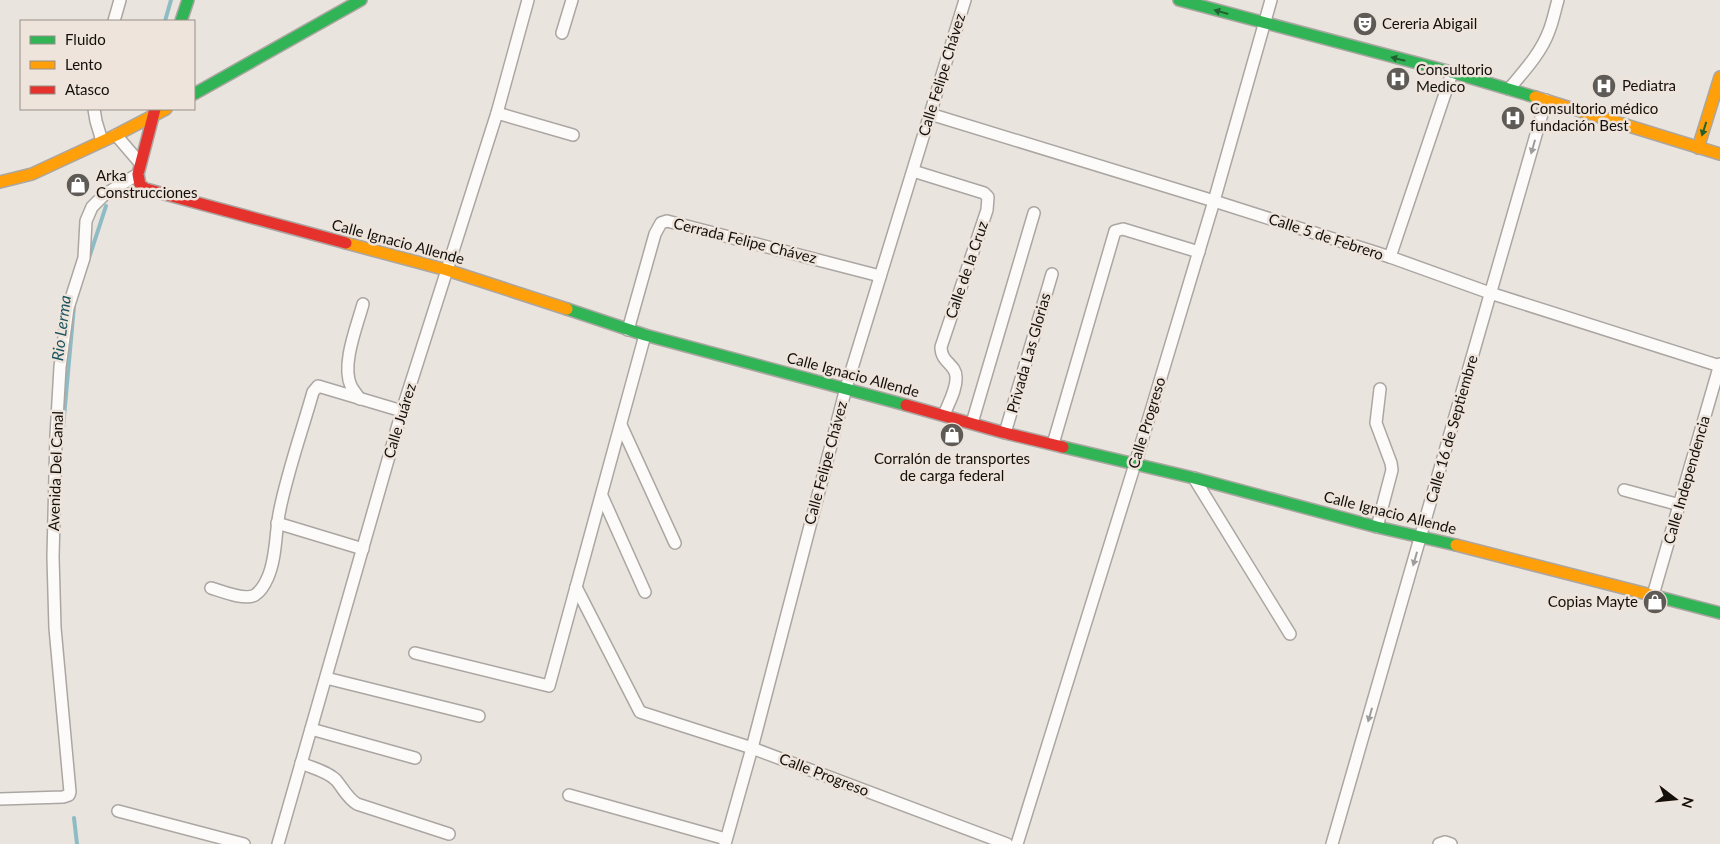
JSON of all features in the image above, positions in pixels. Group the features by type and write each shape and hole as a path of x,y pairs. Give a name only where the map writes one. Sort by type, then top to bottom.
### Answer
{"street":[{"path":"114,20 120,0"},
{"path":"181,20 188,0"},
{"path":"195,93 361,0"},
{"name":"Calle Juárez","path":"278,844 402,411 497,113 528,0"},
{"path":"562,33 572,0"},
{"name":"Calle Felipe Chávez","path":"725,842 752,748 846,388 965,0"},
{"path":"1179,0 1509,89 1720,154"},
{"name":"Calle Progreso","path":"1017,844 1199,252 1271,0"},
{"path":"1509,89 1539,50 1549,32 1558,0"},
{"path":"1390,257 1452,73"},
{"path":"1698,148 1720,78"},
{"name":"Calle 16 de Septiembre","path":"1332,844 1546,100"},
{"path":"94,110 102,141"},
{"path":"0,182 32,174 116,135 154,112"},
{"path":"139,174 154,112"},
{"path":"497,113 573,135"},
{"name":"Calle 5 de Febrero","path":"930,114 1390,257 1490,293 1720,366"},
{"path":"116,135 139,174"},
{"name":"Calle de la Cruz","path":"913,171 984,193 988,197 987,210 941,347 942,357 951,366 956,376 956,384 944,415"},
{"name":"Calle Ignacio Allende","path":"139,174 146,189 447,270 645,335 1005,432 1194,478 1377,527 1720,613"},
{"name":"Avenida Del Canal","path":"0,799 64,797 69,795 55,628 56,436 60,368 68,308 84,258 86,222 89,214 92,207 104,196 139,174"},
{"path":"972,423 1034,213"},
{"name":"Cerrada Felipe Chávez","path":"628,330 655,234 661,223 667,221 880,276"},
{"path":"1053,444 1115,231 1123,230 1199,252"},
{"name":"Privada Las Glorias","path":"1005,432 1052,274"},
{"path":"360,399 351,385 348,366 352,342 363,304"},
{"path":"415,653 549,686 645,335"},
{"name":"Calle Independencia","path":"1653,595 1720,366"},
{"path":"211,588 239,596 252,597 260,591 268,576 284,494 315,389 318,386 324,386 402,411"},
{"path":"1377,527 1392,470 1376,423 1380,389"},
{"path":"621,425 675,543"},
{"path":"1194,478 1290,634"},
{"path":"1624,490 1680,505"},
{"path":"602,496 645,592"},
{"path":"277,524 363,548"},
{"name":"Calle Progreso","path":"576,587 640,712 752,748 1007,844"},
{"path":"326,678 479,716"},
{"path":"311,729 415,758"},
{"path":"300,763 322,771 336,780 348,797 356,804 449,834"},
{"path":"569,795 725,842"},
{"path":"118,811 244,844"},
{"path":"1439,844 1445,842 1451,844"}],"waterway":[{"name":"Rio Lerma","path":"165,20 171,0"},
{"name":"Rio Lerma","path":"89,258 106,206"},
{"name":"Rio Lerma","path":"63,428 74,306"},
{"name":"Rio Lerma","path":"74,818 77,844"}],"traffic: fast":[{"path":"181,20 188,0"},
{"path":"195,93 361,0"},
{"path":"1179,0 1451,72 1535,97"},
{"path":"567,309 645,335 906,405"},
{"path":"1063,447 1194,478 1377,527 1456,545"},
{"path":"1655,596 1720,613"}],"traffic: slow":[{"path":"1698,148 1720,77"},
{"path":"1535,97 1720,154"},
{"path":"0,182 32,174 116,135 164,110"},
{"path":"346,243 447,270 567,309"},
{"path":"1456,545 1655,596"}],"traffic: jam":[{"path":"155,110 138,174 140,185 146,189 346,243"},
{"path":"906,405 1063,447"}],"place":[{"name":"Cereria Abigail","path":"1365,24"},
{"name":"Consultorio Medico","path":"1398,79"},
{"name":"Pediatra","path":"1604,86"},
{"name":"Consultorio médico fundación Best","path":"1513,118"},
{"name":"Arka Construcciones","path":"78,185"},
{"name":"Corralón de transportes de carga federal","path":"952,435"},
{"name":"Copias Mayte","path":"1655,602"}]}
